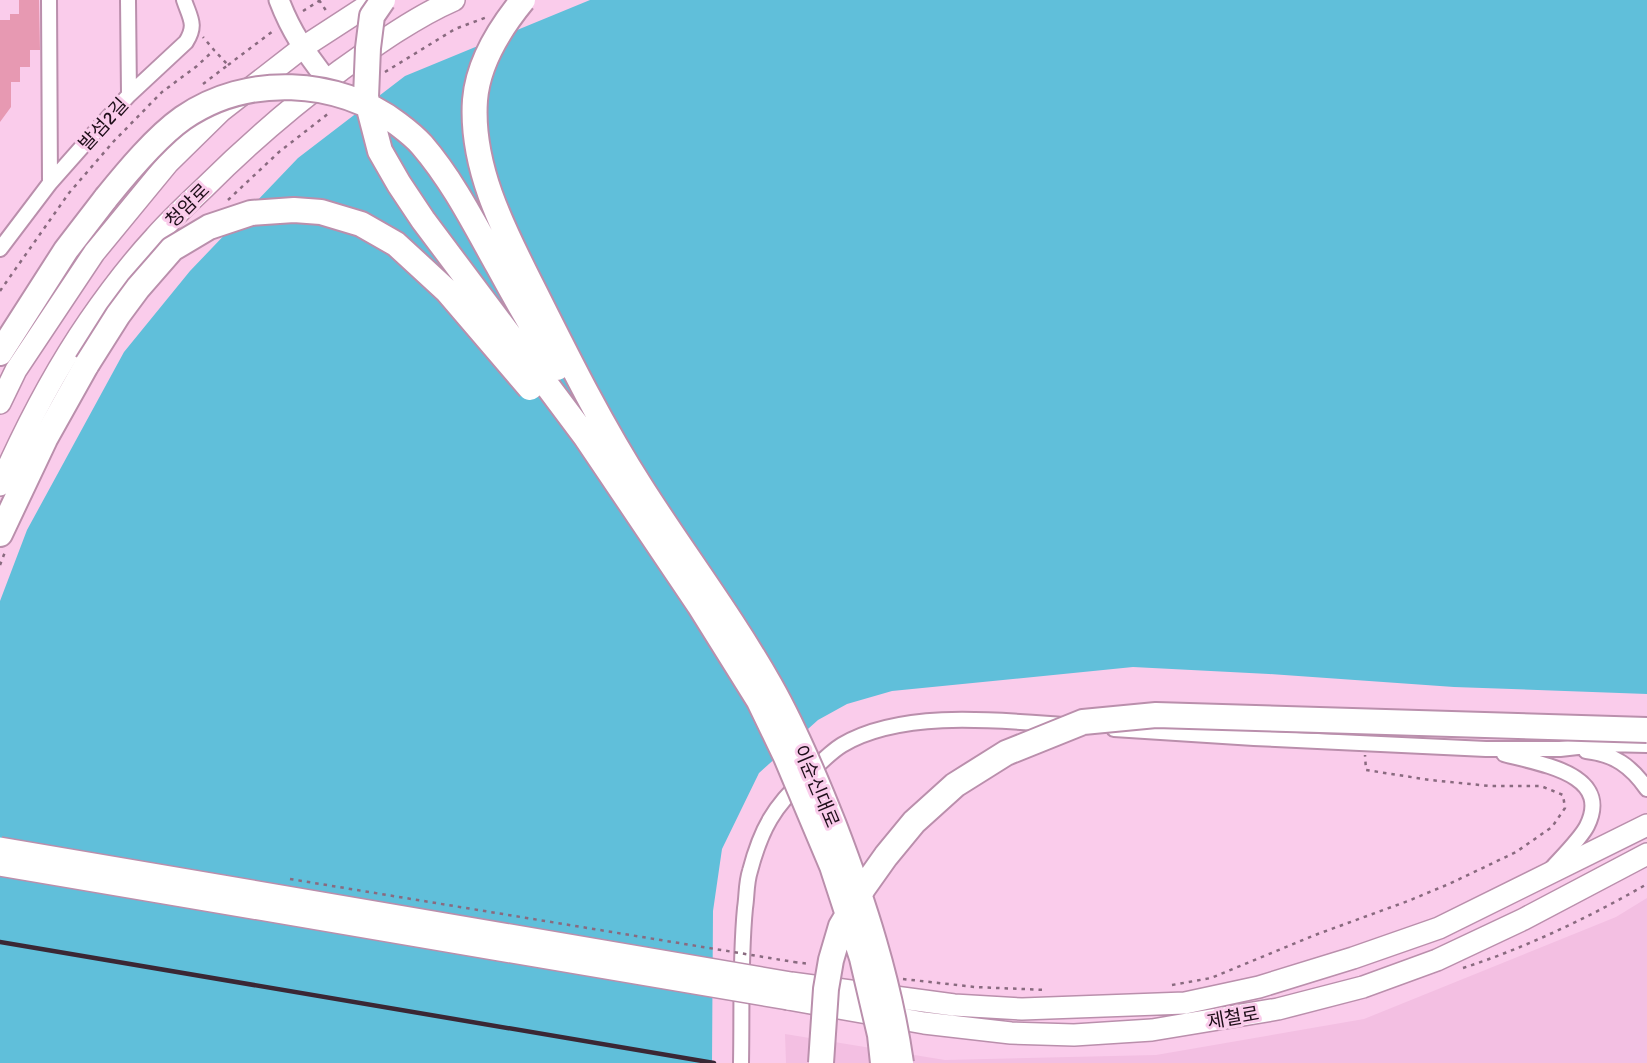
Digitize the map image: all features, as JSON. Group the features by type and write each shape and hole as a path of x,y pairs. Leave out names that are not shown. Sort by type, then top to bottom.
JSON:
{"highway":[{"path":"383,0 372,16 366,97 380,151 424,220 664,538"},
{"path":"523,0 489,50 475,99 477,141 485,183 523,269 597,415 664,538"},
{"path":"0,353 66,250 106,198 161,137 184,118 227,97 267,88 293,87 334,92 380,111 421,143 473,220 515,298 664,538"},
{"path":"0,534 45,439 87,364 118,315 172,249 209,227 251,213 294,209 321,212 361,224 396,244 447,290 577,444 664,538"},
{"name":"이순신대로","path":"664,538 699,605 759,701 832,866 862,958 880,1035 883,1063"},
{"name":"이순신대로","path":"664,538 713,594 770,685 795,734 822,794 879,955 901,1063"},
{"path":"821,1063 826,989 831,960 841,926 864,887 914,822 955,785 1006,753 1083,722 1156,715 1647,730"}],"main road":[{"name":"청암로","path":"0,403 16,370 94,253 168,163 221,111 302,48 376,0"},
{"name":"청암로","path":"0,485 22,436 88,322 156,236 279,117 327,80 436,8 454,0"},
{"name":"제철로","path":"791,981 954,1005 1009,1008 1185,1003 1259,987 1439,928 1647,825"},
{"path":"0,848 791,981"},
{"name":"제철로","path":"791,981 924,1023 1011,1033 1074,1035 1152,1030 1278,1009 1351,990 1437,960 1524,919 1647,854"},
{"path":"0,865 791,981"}],"street":[{"path":"49,0 50,183"},
{"path":"128,0 129,95"},
{"path":"184,0 193,24"},
{"path":"279,0 286,20 302,48 327,80"},
{"name":"발섬2길","path":"0,249 50,183 129,95 186,42 192,33 193,24"},
{"path":"741,1063 743,935 749,873 766,825 785,796 822,761 841,746 864,735 891,726 919,722 987,720 1486,749 1647,745"},
{"path":"1560,748 1602,753 1622,762 1638,776 1647,789"},
{"path":"1486,749 1569,774 1583,782 1592,796 1592,811 1587,828 1547,873 1521,888"}],"path":[{"path":"303,11 319,0 327,13"},
{"path":"0,290 69,193 114,141 162,92 214,50 193,24"},
{"path":"229,65 273,31"},
{"path":"1165,986 1211,978 1448,884 1516,852 1552,827 1565,808 1563,795 1541,786 1490,786 1366,770 1365,744"},
{"path":"288,878 791,981 819,966"},
{"path":"895,978 975,987 1055,990"}],"shaded area":[{"path":"1647,898 1647,1063 786,1063 785,1034 945,1060 1156,1055 1364,1019 1616,917"}],"water":[{"path":"590,0 1647,0 1647,694 1454,687 1133,667 892,691 847,704 818,720 759,773 722,849 713,911 712,1063 0,1063 0,601 27,530 124,352 190,271 298,158 405,76"}],"building":[{"path":"19,0 39,0 40,50 30,50 30,67 20,67 20,82 11,82 11,107 0,122 0,20 10,20 10,14 19,14"}],"railway":[{"path":"0,942 714,1063"}]}
